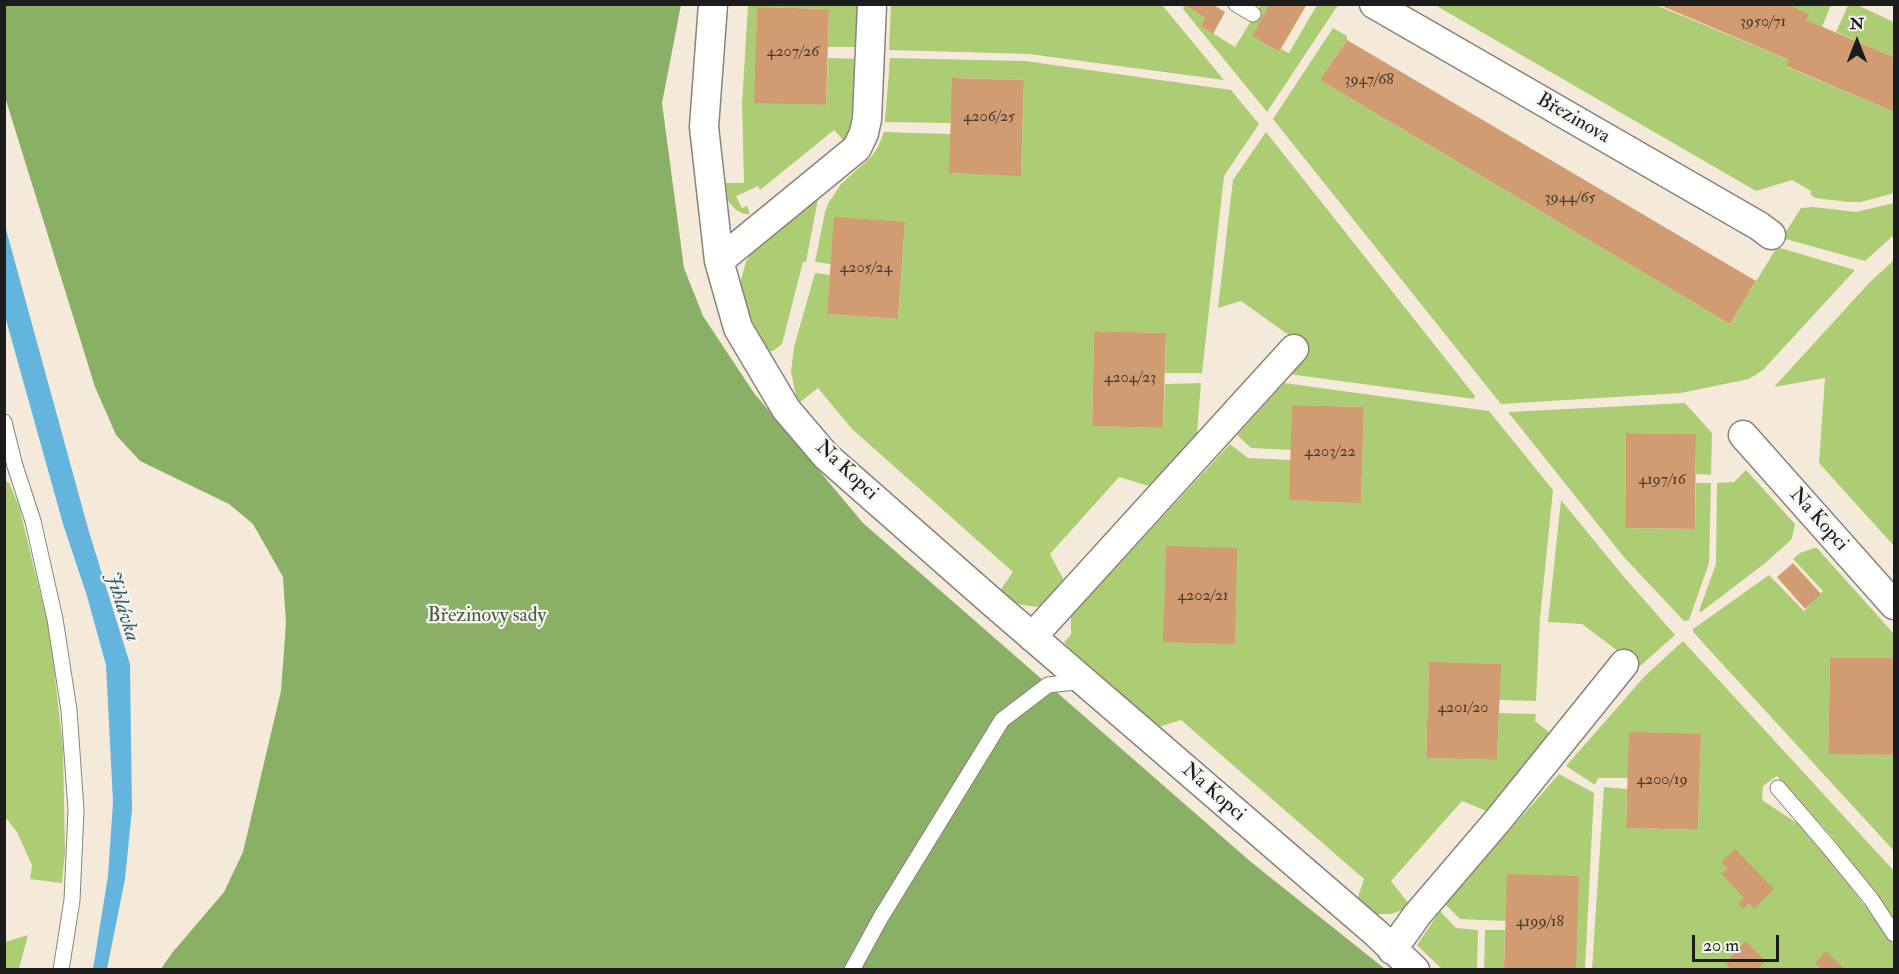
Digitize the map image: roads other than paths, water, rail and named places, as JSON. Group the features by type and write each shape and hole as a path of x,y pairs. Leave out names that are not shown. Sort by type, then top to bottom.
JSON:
{"street":[{"name":"Na Kopci","path":"713,4 704,127 718,261 738,328 786,409 826,456 1415,969"},
{"path":"718,261 857,148 867,119 872,4"},
{"name":"Březinova","path":"1374,4 1771,235"},
{"path":"1032,637 1294,349"},
{"name":"Na Kopci","path":"1743,435 1894,604"},
{"path":"1392,950 1417,915 1499,819 1624,664"}],"lane":[{"path":"1236,4 1253,14"},
{"path":"4,422 10,464 33,521 55,619 69,710 76,810 72,900 61,969"},
{"path":"852,969 881,917 1002,720 1048,685 1084,681"},
{"path":"1778,788 1871,899 1894,934"}],"water":[{"path":"4,222 89,532 130,664 132,810 125,879 107,969 93,969 108,876 113,802 106,665 87,596 63,524 5,316"}],"water label":[{"name":"Jihlávka","path":"121,607"}],"park label":[{"name":"Březinovy sady","path":"487,617"}]}
